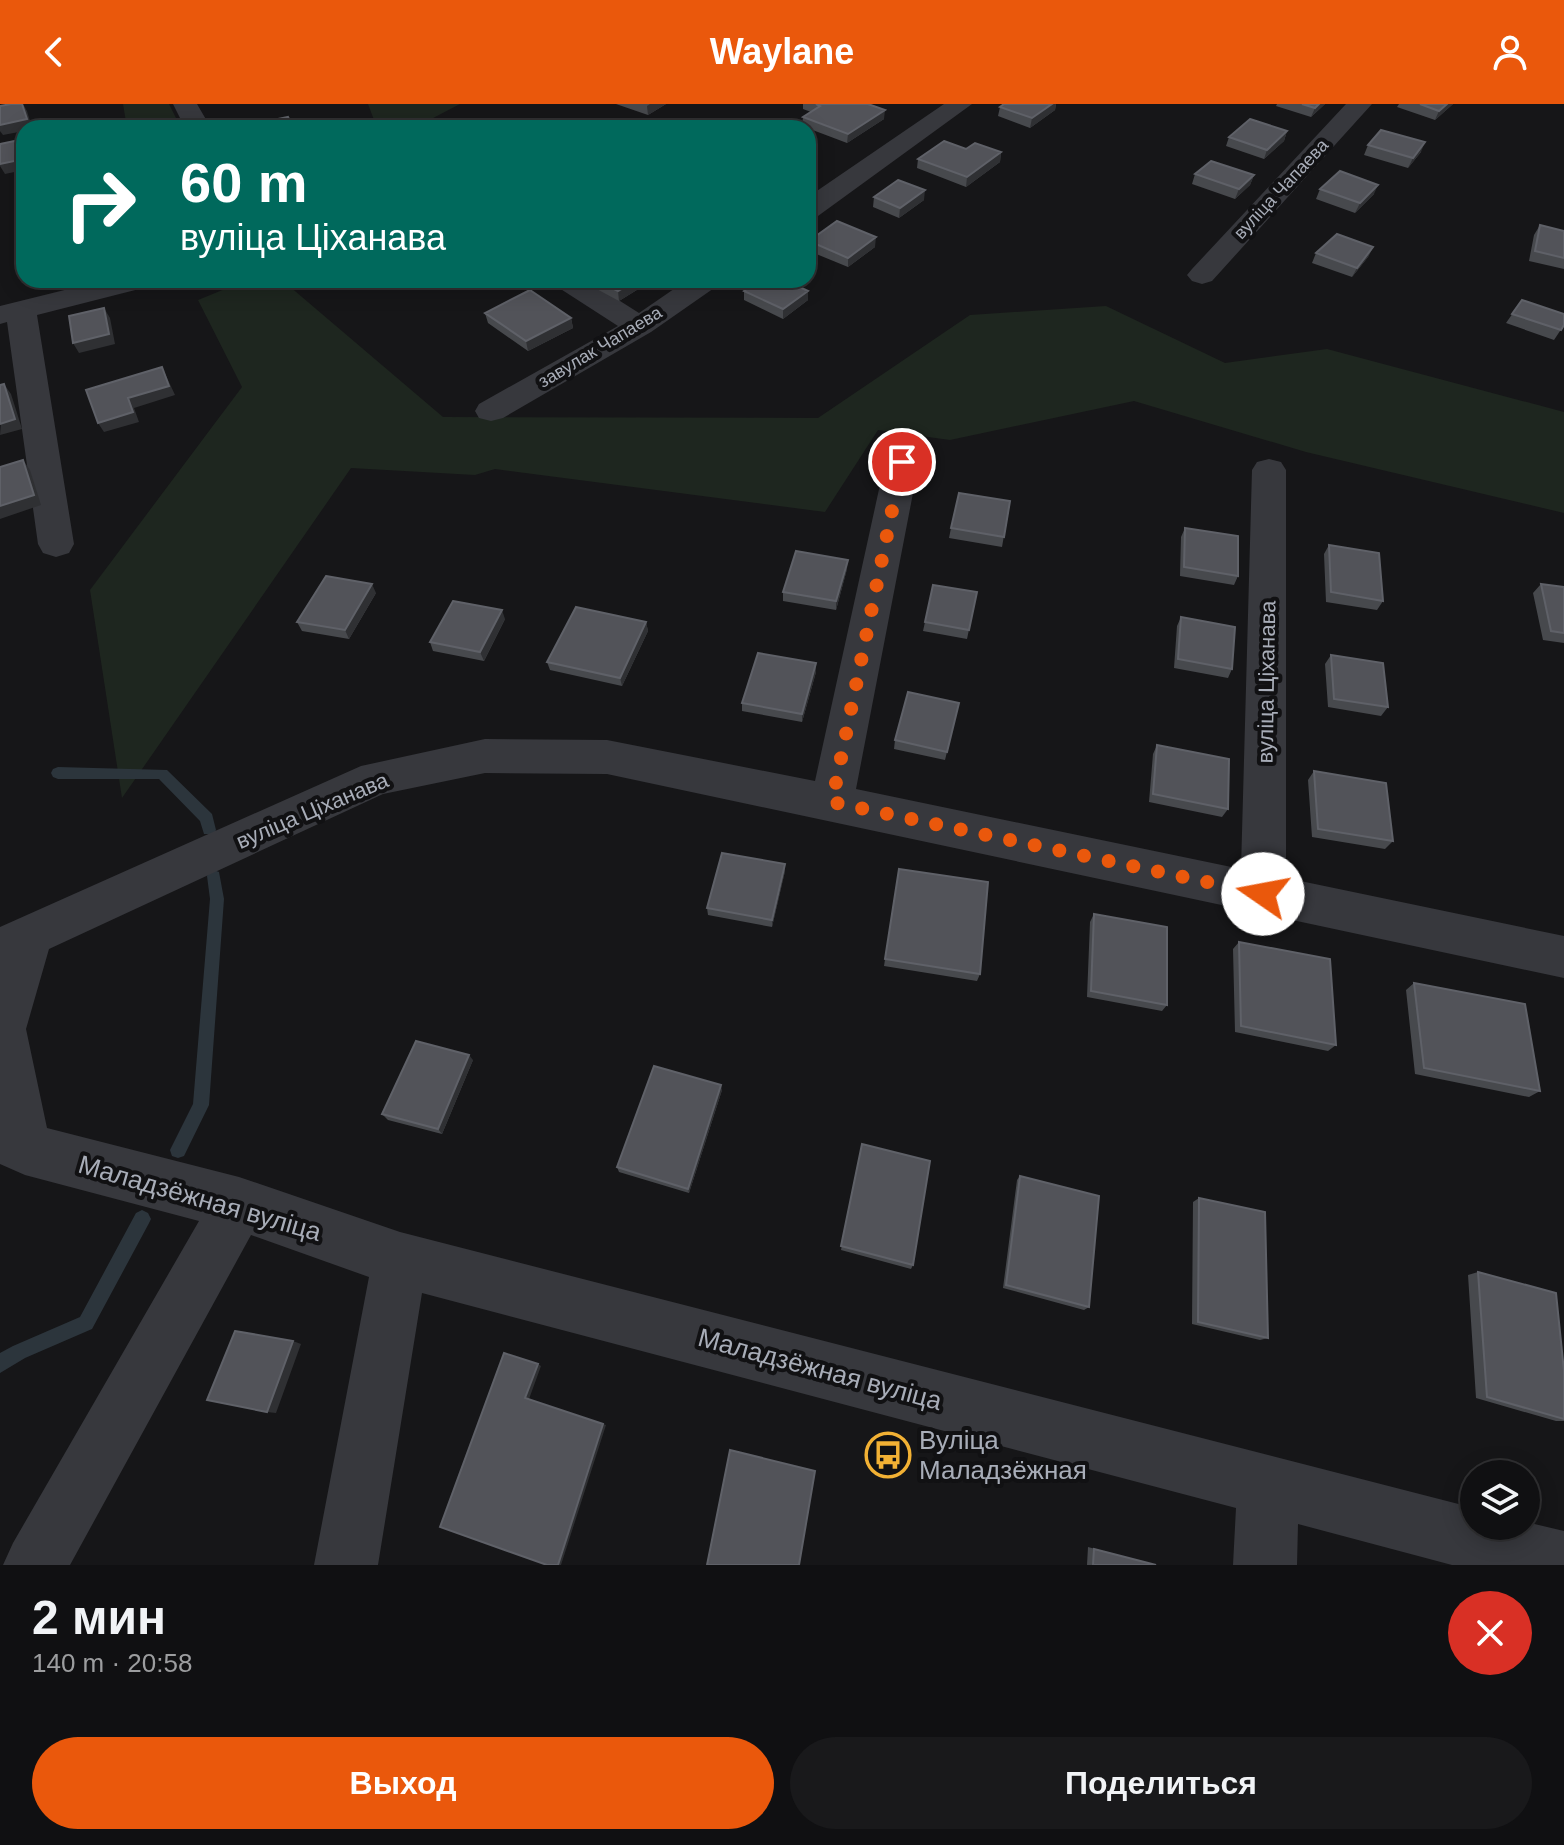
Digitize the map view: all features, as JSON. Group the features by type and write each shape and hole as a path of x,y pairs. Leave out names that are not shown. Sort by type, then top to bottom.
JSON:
{"street":[{"path":"816,204 960,104"},
{"name":"вуліца Чапаева","path":"1202,275 1360,104"},
{"path":"56,544 10,313 109,288"},
{"path":"579,288 640,326"},
{"name":"завулак Чапаева","path":"491,411 640,326 695,288"},
{"path":"832,802 902,462"},
{"name":"вуліца Ціханава","path":"1263,894 1269,470"},
{"name":"вуліца Ціханава","path":"15,942 376,778 485,756 607,757 1564,957"},
{"path":"13,1143 1,1029 15,942"},
{"name":"Маладзёжная вуліца","path":"13,1143 239,1204 400,1260 1564,1563"},
{"path":"35,1565 239,1204"},
{"path":"346,1565 400,1260"},
{"path":"1265,1565 1268,1486"}],"shaded area":[{"path":"123,104 169,104 177,120 126,120"},
{"path":"368,104 460,104 429,120 374,120"},
{"path":"227,288 291,288 443,417 818,418 970,315 1106,306 1225,363 1327,349 1564,412 1564,513 1306,452 1134,401 950,440 878,430 825,512 495,469 475,475 351,468 122,798 90,590 242,387 198,300"}],"building":[{"path":"22,104 27,119 0,125 0,106"},
{"path":"816,104 868,104 885,110 848,134 803,117 820,106"},
{"path":"1004,104 1052,104 1032,118 1000,107"},
{"path":"1420,104 1447,104 1439,111"},
{"path":"1250,119 1287,131 1267,150 1229,137"},
{"path":"1381,130 1425,142 1413,158 1368,145"},
{"path":"16,141 16,161 0,164 0,144"},
{"path":"944,141 966,149 975,143 1001,152 967,177 918,159"},
{"path":"1211,161 1254,175 1239,189 1195,174"},
{"path":"1340,171 1378,185 1360,203 1320,189"},
{"path":"898,180 925,190 900,208 874,197"},
{"path":"837,221 876,237 848,258 816,244 816,236"},
{"path":"1540,225 1564,231 1564,258 1535,251"},
{"path":"1337,234 1373,247 1357,268 1316,253"},
{"path":"748,288 802,288 808,291 783,309 744,291"},
{"path":"530,290 571,318 526,341 485,313"},
{"path":"1522,300 1564,314 1561,330 1512,314"},
{"path":"104,308 109,334 73,343 69,316"},
{"path":"162,367 169,386 128,398 133,412 98,423 86,390"},
{"path":"4,384 15,419 0,424 0,385"},
{"path":"23,460 34,495 0,506 0,467"},
{"path":"959,493 1010,501 1004,537 951,528"},
{"path":"1185,528 1238,536 1238,576 1184,567"},
{"path":"1329,545 1379,553 1383,601 1331,592"},
{"path":"796,551 848,560 836,601 783,592"},
{"path":"326,576 372,584 345,630 297,622"},
{"path":"1541,584 1564,587 1564,633 1551,631"},
{"path":"933,585 977,592 969,630 925,622"},
{"path":"453,601 502,610 480,652 430,642"},
{"path":"576,607 646,622 620,678 547,662"},
{"path":"1181,617 1235,627 1232,669 1178,659"},
{"path":"758,653 816,663 802,714 742,703"},
{"path":"1331,655 1383,663 1388,707 1334,699"},
{"path":"908,692 959,703 947,752 895,740"},
{"path":"1157,745 1229,759 1228,809 1153,794"},
{"path":"1314,771 1386,783 1393,841 1318,829"},
{"path":"722,853 785,864 772,920 707,908"},
{"path":"899,869 988,882 980,974 885,959"},
{"path":"1094,914 1167,927 1167,1005 1091,991"},
{"path":"1239,942 1330,959 1336,1045 1241,1026"},
{"path":"1414,983 1525,1004 1540,1091 1424,1068"},
{"path":"416,1041 469,1055 438,1129 382,1114"},
{"path":"654,1066 721,1085 688,1189 617,1167"},
{"path":"862,1144 930,1161 913,1265 841,1246"},
{"path":"1020,1176 1099,1196 1089,1307 1006,1285"},
{"path":"1199,1198 1265,1212 1268,1338 1198,1322"},
{"path":"1478,1272 1556,1293 1564,1371 1564,1419 1487,1397"},
{"path":"235,1331 293,1341 267,1412 207,1400"},
{"path":"504,1353 538,1364 525,1398 603,1424 558,1565 547,1565 440,1527"},
{"path":"730,1450 815,1471 799,1565 707,1565"},
{"path":"1094,1549 1156,1565 1093,1565"}],"waterway":[{"path":"58,773 162,774 207,818 209,830"},
{"path":"178,1150 201,1105 217,899 214,876"},
{"path":"0,1364 19,1352 86,1323 142,1219"}],"place":[{"name":"Вуліца Маладзёжная","path":"888,1455"}],"route":[{"path":"902,462 832,802 1263,894"}]}
